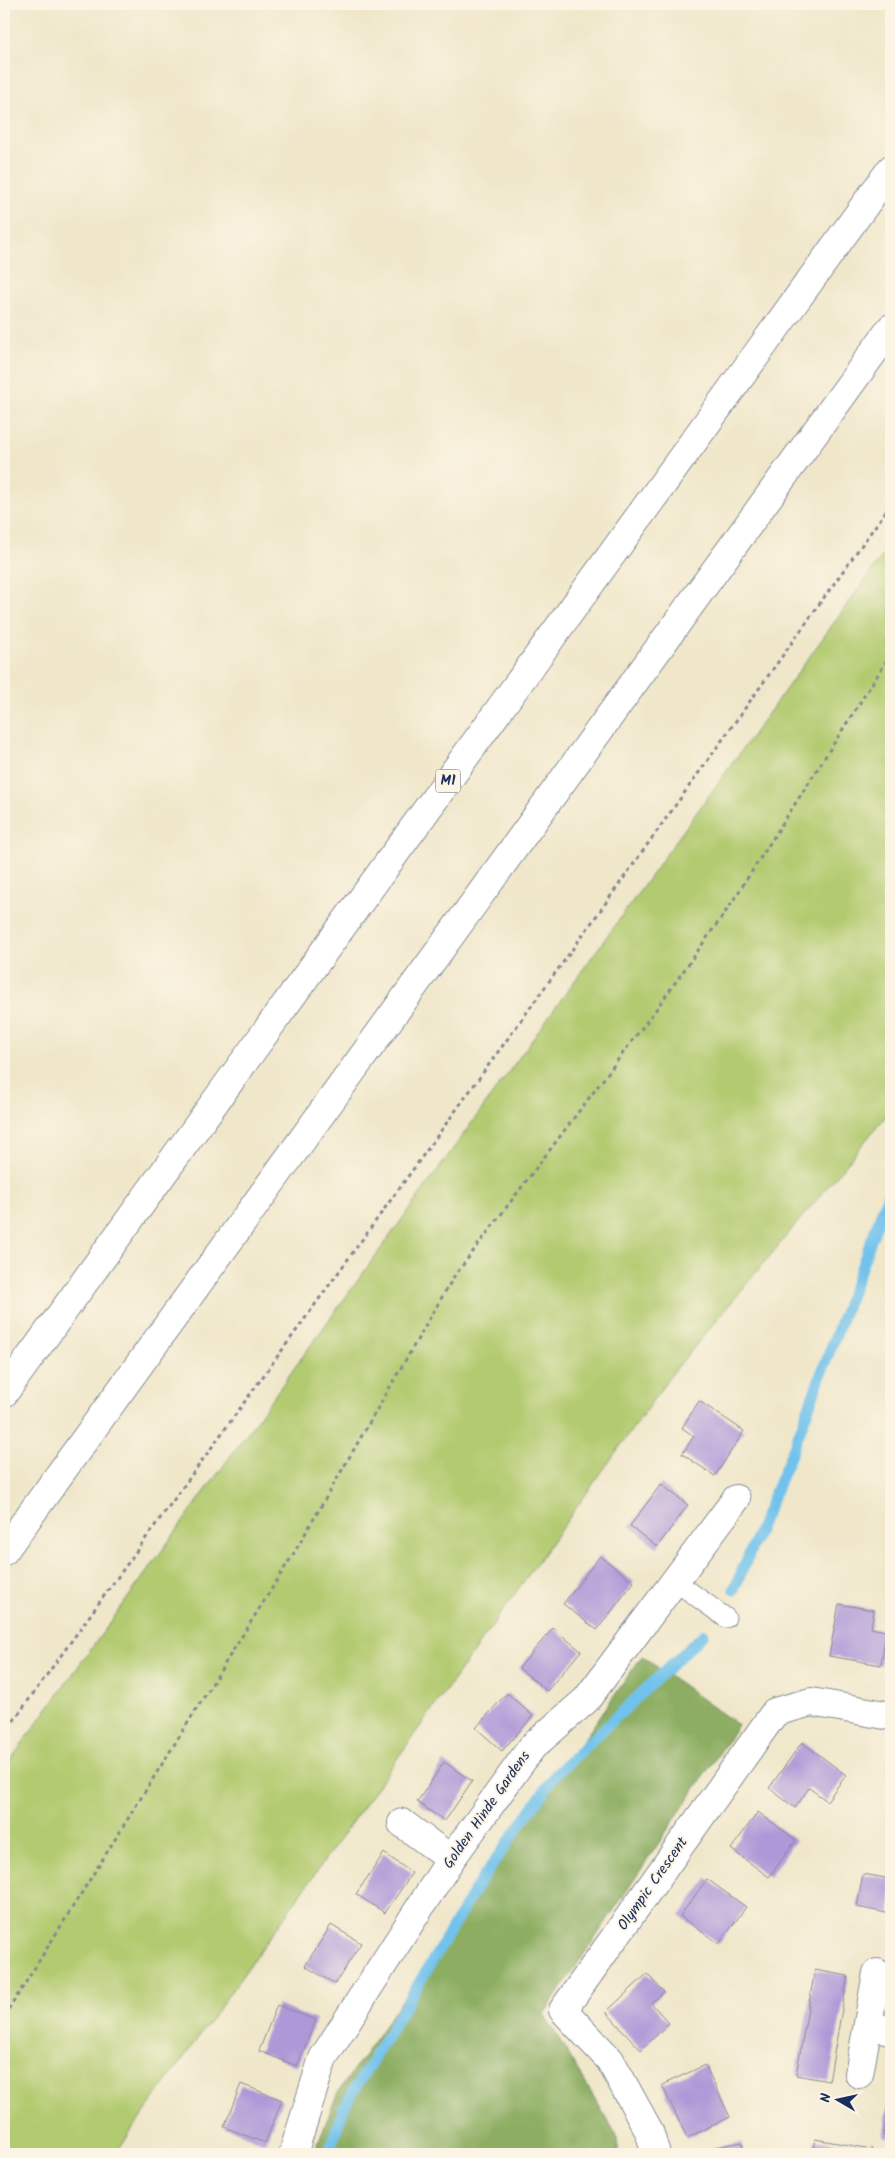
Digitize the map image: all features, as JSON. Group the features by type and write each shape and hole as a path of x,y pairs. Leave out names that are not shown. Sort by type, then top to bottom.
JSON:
{"main road":[{"name":"M1","path":"4,1393 891,169"},
{"path":"4,1551 891,328"},
{"name":"Golden Hinde Gardens","path":"293,2154 323,2058 451,1859 532,1747 586,1700 736,1500"},
{"name":"Olympic Crescent","path":"656,2154 649,2131 610,2060 562,2010 775,1712 811,1702 891,1716"},
{"path":"402,1823 451,1859"},
{"path":"859,2074 880,2028 877,1973"}],"lane":[{"path":"675,1581 726,1618"}],"path":[{"path":"4,1734 577,944 891,504"},
{"path":"4,2017 294,1552 453,1278 657,1008 729,907 891,654"}],"green space":[{"path":"891,544 891,1110 671,1375 115,2154 4,2154 4,1769"},
{"path":"642,1656 738,1725 544,2014 616,2134 619,2154 314,2154 337,2094"}],"building":[{"path":"699,1401 744,1431 715,1476 682,1454 694,1436 682,1428"},
{"path":"661,1484 688,1505 657,1547 630,1526"},
{"path":"600,1556 634,1582 597,1630 563,1604"},
{"path":"839,1604 874,1610 871,1628 886,1631 881,1665 829,1656"},
{"path":"553,1628 581,1651 547,1691 519,1668"},
{"path":"507,1693 533,1716 502,1751 476,1728"},
{"path":"802,1742 846,1775 827,1801 809,1788 795,1808 769,1788"},
{"path":"444,1762 472,1781 445,1821 417,1802"},
{"path":"758,1812 796,1840 769,1877 731,1849"},
{"path":"384,1853 412,1873 385,1913 356,1894"},
{"path":"863,1874 891,1879 891,1914 857,1907"},
{"path":"707,1879 746,1907 719,1944 680,1916"},
{"path":"331,1925 361,1943 335,1984 305,1966"},
{"path":"815,1970 848,1976 829,2081 796,2075"},
{"path":"647,1974 664,1992 651,2003 669,2023 641,2050 606,2012"},
{"path":"277,2005 316,2020 297,2066 259,2051"},
{"path":"705,2065 730,2117 687,2138 662,2085"},
{"path":"241,2084 282,2100 265,2143 224,2127"},
{"path":"891,2096 891,2138 883,2136"},
{"path":"815,2139 872,2149 871,2154 812,2154"},
{"path":"742,2142 744,2154 697,2154 696,2151"}],"waterway":[{"path":"734,1590 794,1447 891,1187"},
{"path":"328,2154 344,2107 478,1885 556,1774 704,1634"}]}
